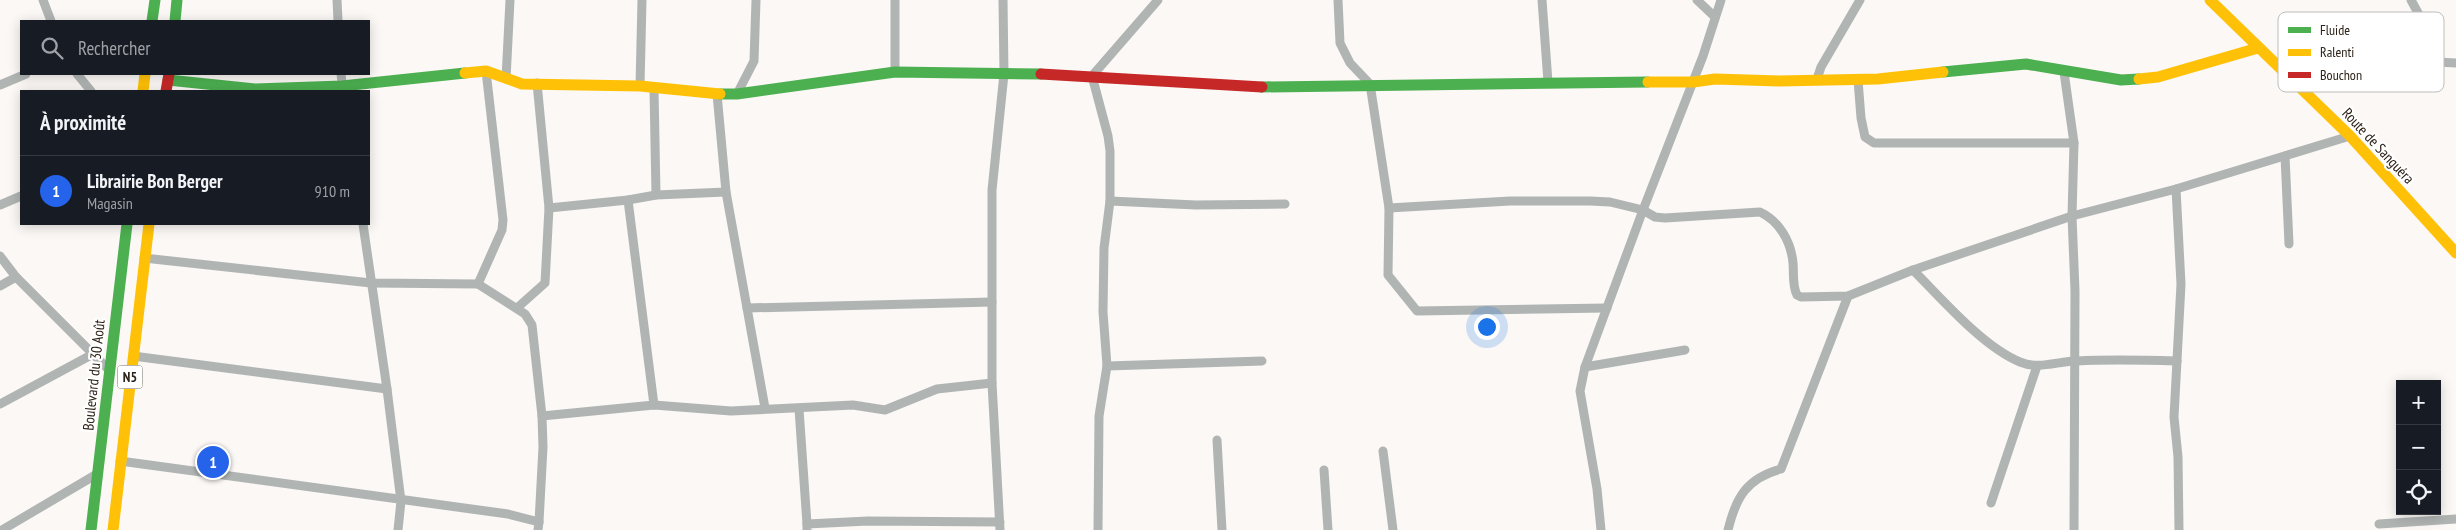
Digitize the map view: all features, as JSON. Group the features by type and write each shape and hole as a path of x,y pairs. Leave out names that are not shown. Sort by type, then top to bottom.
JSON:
{"main road":[{"path":"152,20 154,0"},
{"path":"175,20 177,0"},
{"name":"Route de Sanguéra","path":"2210,0 2278,66"},
{"path":"168,82 255,90 342,89 486,71 517,84 640,86 654,89 737,94 895,72 1092,76 1263,87 1370,84 1693,82 1715,79 1779,81 1817,79 1858,80 2026,64 2064,72 2121,80 2158,77 2258,48"},
{"path":"143,90 145,75"},
{"name":"Route de Sanguéra","path":"2306,92 2350,136 2456,253"},
{"name":"Boulevard du 30 Août","path":"92,530 127,225"},
{"name":"N5","path":"113,530 149,225"}],"street":[{"path":"43,0 51,20"},
{"path":"337,0 338,20"},
{"path":"506,79 510,0"},
{"path":"640,86 642,0"},
{"path":"737,94 754,61 756,0"},
{"path":"895,0 895,72"},
{"path":"799,409 807,527 868,521 1000,526 992,383 992,190 1004,74 1003,0"},
{"path":"1098,530 1099,416 1107,366 1103,312 1104,248 1110,201 1108,136 1092,76 1158,0"},
{"path":"1338,0 1340,43 1350,63 1370,84 1389,208 1388,276 1417,311 1607,308"},
{"path":"1542,0 1548,82"},
{"path":"1697,0 1715,17"},
{"path":"1601,530 1597,489 1580,391 1585,367 1693,82 1721,0"},
{"path":"1817,79 1821,67 1860,0"},
{"path":"2411,0 2418,12"},
{"path":"478,284 500,236 503,220 486,71"},
{"path":"2064,72 2074,143 2072,216 2075,291 2074,530"},
{"path":"0,85 24,75"},
{"path":"78,75 90,90"},
{"path":"341,75 342,89"},
{"path":"1858,80 1861,118 1865,137 1874,143 2074,143"},
{"path":"517,308 545,283 549,208 537,83"},
{"path":"654,89 656,195"},
{"path":"717,94 726,192 764,408"},
{"path":"1389,208 1510,201 1590,201 1610,202 1643,210 1655,216 1665,218 1760,212 1773,218 1780,227 1793,260 1797,295 1801,297 1848,296 1913,270 2072,216 2176,189 2350,136"},
{"path":"2284,156 2289,244"},
{"path":"2176,189 2181,284 2174,417 2178,457 2179,530"},
{"path":"549,208 628,200 656,195 726,192"},
{"path":"0,205 20,196"},
{"path":"628,200 654,405"},
{"path":"1110,201 1196,205 1285,204"},
{"path":"362,225 388,389 401,501 398,530"},
{"path":"0,256 16,277 109,370"},
{"path":"120,460 401,501 508,514 539,526 543,447 542,416 532,325 525,314 517,308 478,284 372,283 144,258"},
{"path":"1913,270 1968,327 2020,362 2037,366 2074,361 2177,361"},
{"path":"0,286 16,277"},
{"path":"1728,530 1732,514 1749,484 1762,474 1781,470 1848,296"},
{"path":"747,308 992,302"},
{"path":"1585,367 1685,350"},
{"path":"0,404 93,354"},
{"path":"133,356 388,389"},
{"path":"1107,366 1262,361"},
{"path":"1991,503 2037,366"},
{"path":"542,416 654,405 732,411 853,405 885,410 937,389 992,383"},
{"path":"1217,440 1222,530"},
{"path":"1382,451 1393,530"},
{"path":"1324,470 1328,530"},
{"path":"2,530 99,473"},
{"path":"2378,524 2456,519"}],"traffic: fast":[{"path":"152,20 155,0"},
{"path":"175,20 177,0"},
{"path":"1943,72 2026,64 2121,80 2139,79"},
{"path":"720,94 737,94 895,72 1041,74"},
{"path":"168,80 255,89 342,86 465,73"},
{"path":"1262,87 1648,82"},
{"path":"91,530 127,225"}],"traffic: slow":[{"path":"2210,0 2278,66"},
{"path":"2139,79 2158,77 2258,48"},
{"path":"465,73 486,71 522,84 640,86 720,94"},
{"path":"1648,82 1693,82 1715,79 1779,81 1878,79 1943,72"},
{"path":"143,90 145,75"},
{"path":"2305,92 2350,136 2456,253"},
{"path":"113,530 149,225"}],"traffic: jam":[{"path":"1041,74 1262,87"},
{"path":"166,90 169,75"}],"place":[{"name":"Librairie Bon Berger","path":"213,462"}]}
